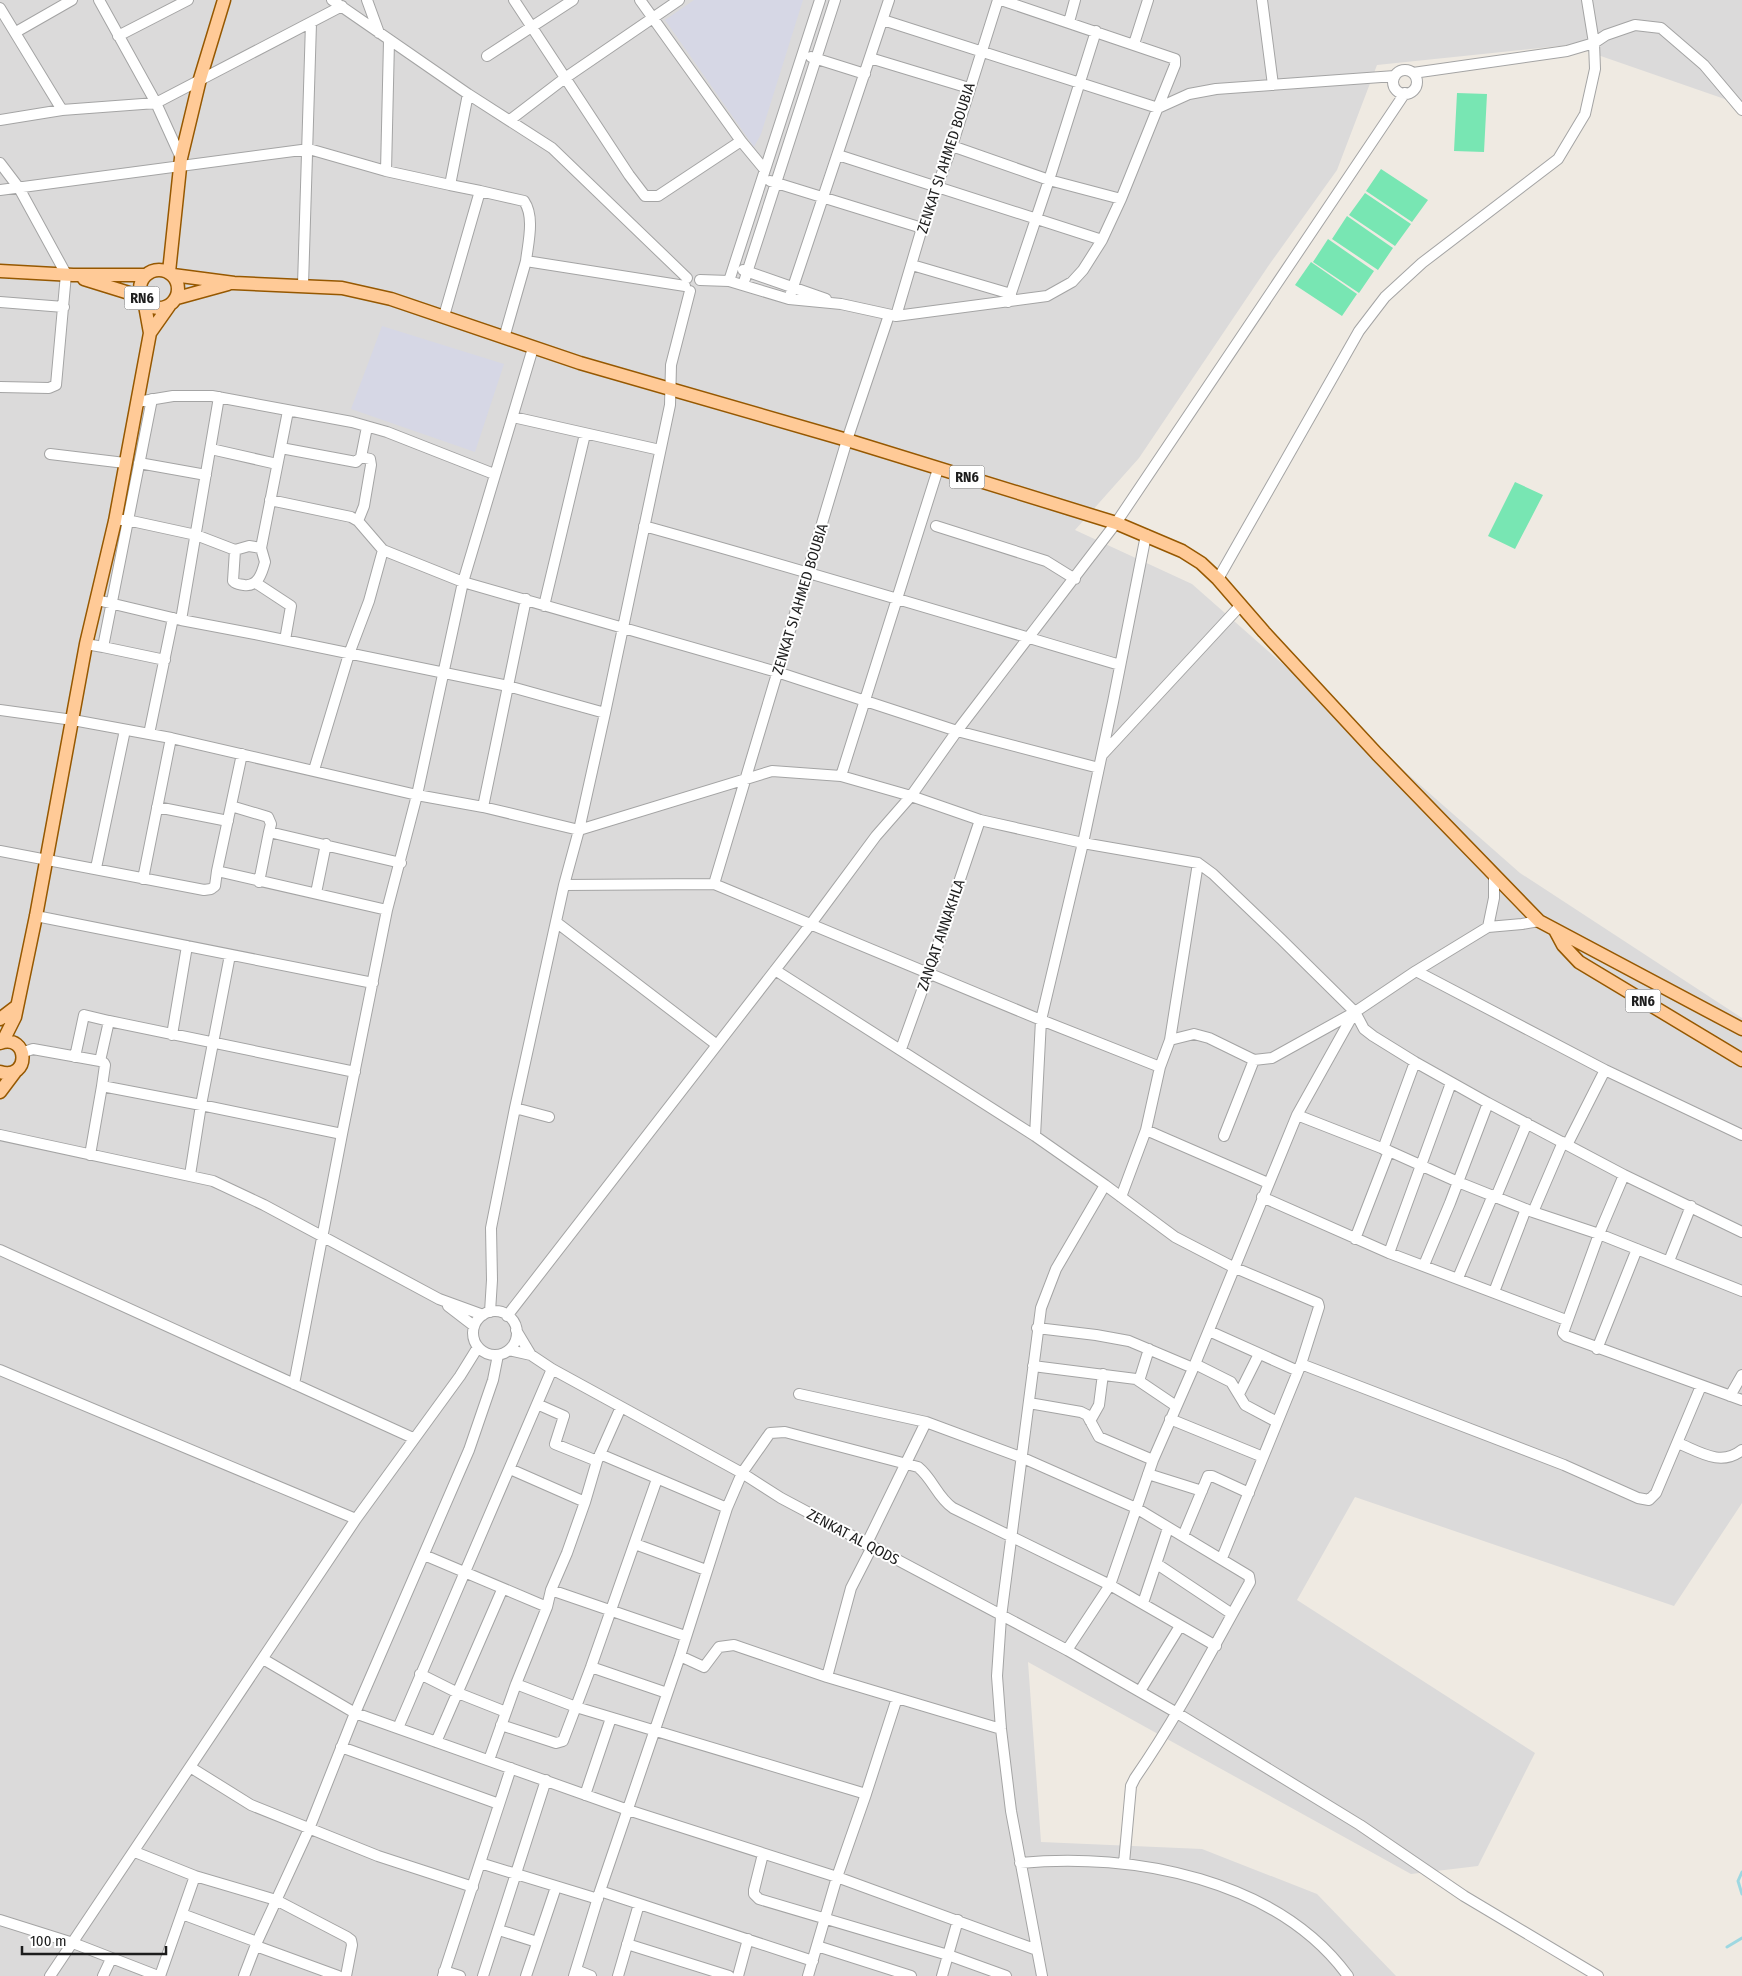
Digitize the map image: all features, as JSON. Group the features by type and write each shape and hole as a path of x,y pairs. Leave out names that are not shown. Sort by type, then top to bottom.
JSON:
{"main road":[{"path":"167,272 181,162 200,79 224,0"},
{"name":"RN6","path":"0,271 70,275 146,275 167,272 234,283 303,285 342,288 369,293 444,316 534,348 672,390 848,440 1116,523 1146,535 1186,553 1218,578 1240,606 1390,767 1539,921 1742,1029"},
{"name":"RN6","path":"167,272 179,285 173,302"},
{"name":"RN6","path":"70,275 143,299 153,307 158,308 234,283"},
{"name":"RN6","path":"143,299 140,285 146,275"},
{"path":"22,1052 14,1043 2,1042 16,1012 36,916 86,644 121,520 125,463 150,333 143,299"},
{"path":"150,333 173,302"},
{"name":"RN6","path":"1555,930 1563,945 1580,962 1742,1060"},
{"path":"0,1019 16,1012"},
{"path":"0,1092 22,1064 16,1012"},
{"path":"0,1072 10,1074 14,1072"}],"street":[{"path":"16,32 72,0"},
{"path":"99,0 156,103 181,162"},
{"path":"118,36 188,0"},
{"path":"332,0 468,94 538,137 567,160 687,285"},
{"path":"367,0 379,33"},
{"path":"514,0 629,175 645,196 658,196 742,141"},
{"path":"487,56 573,0"},
{"path":"640,0 764,174 776,183 922,228"},
{"path":"510,120 565,78 680,0"},
{"path":"729,281 820,0"},
{"path":"743,285 835,0"},
{"path":"789,298 889,0"},
{"path":"526,261 687,285 697,290 700,280 729,281 789,298 841,304 893,315 1009,298 1047,296 1062,289 1083,270 1102,240 1158,108 1175,65 1175,59 999,0"},
{"name":"ZENKAT SI AHMED BOUBIA","path":"714,884 848,440 912,265 922,228 952,146 969,88 999,0"},
{"path":"1069,22 1075,0"},
{"path":"1134,44 1148,0"},
{"path":"1262,0 1273,85"},
{"path":"1218,578 1373,310 1406,276 1558,159 1585,114 1595,68 1594,43 1587,0"},
{"path":"0,120 62,110 156,103 342,6"},
{"path":"0,8 62,110"},
{"path":"883,20 1158,108 1189,94 1216,89 1395,76 1403,70 1413,74 1548,55 1594,43 1606,35 1635,25 1661,28 1704,65 1742,110"},
{"path":"303,285 312,23"},
{"path":"1009,298 1096,31"},
{"path":"386,171 389,41"},
{"path":"802,54 865,74"},
{"path":"870,58 969,88"},
{"path":"474,1326 495,1314 527,1288 775,970 876,836 911,796 957,731 1075,579 1116,523 1405,93 1415,88 1416,80 1413,74"},
{"path":"1395,76 1394,86 1398,92 1405,93"},
{"path":"450,185 468,94"},
{"path":"952,146 1049,180 1121,199"},
{"path":"0,190 181,162 308,149 386,171 524,201 529,212 529,238 526,261 504,338"},
{"path":"838,155 1102,240"},
{"path":"0,163 19,188 70,275 64,307 56,386 49,388 0,387"},
{"path":"444,316 480,191"},
{"path":"912,265 1009,298"},
{"path":"734,266 841,304"},
{"path":"495,1314 491,1228 514,1108 605,713 670,405 672,390 671,364 687,285"},
{"path":"0,302 64,307"},
{"path":"294,1384 387,910 401,863 417,795 463,582 494,474 534,348"},
{"path":"137,402 173,396 219,397 352,422 494,474"},
{"path":"149,734 196,535 219,397"},
{"path":"103,647 121,520 139,463 152,399"},
{"path":"235,550 233,581 236,584 249,586 256,583 265,562 261,548 288,410"},
{"path":"513,417 660,450"},
{"path":"281,448 356,462 361,457 367,426"},
{"path":"544,606 584,434"},
{"path":"210,449 278,464"},
{"path":"50,454 125,463"},
{"path":"358,521 364,506 371,465 370,459 361,457"},
{"path":"139,463 206,475"},
{"path":"842,776 938,468"},
{"path":"270,500 351,517 358,521 383,550 463,582 777,672 957,731 1099,768"},
{"path":"121,520 196,535 235,550 250,546 261,548"},
{"path":"644,526 809,572 896,600 1120,665"},
{"path":"936,526 1046,561 1075,579"},
{"path":"1035,1136 1041,1020 1083,843 1146,535"},
{"path":"314,770 349,654 369,601 383,550"},
{"path":"256,583 291,606 285,640"},
{"path":"483,807 526,599"},
{"path":"97,600 177,619 508,686 605,713"},
{"path":"1101,756 1240,606"},
{"path":"86,644 165,660"},
{"path":"0,710 73,720 171,738 579,830 772,771 842,776 911,796 980,820 1083,843 1198,863 1213,874 1354,1012 1367,1032 1415,1062 1488,1103 1624,1175 1742,1232"},
{"path":"96,868 125,730"},
{"path":"143,879 171,738"},
{"path":"0,851 204,890 211,889 216,886 217,871 242,754"},
{"path":"231,806 268,817 271,824 259,882"},
{"path":"157,807 228,821"},
{"name":"ZANQAT ANNAKHLA","path":"901,1049 980,820"},
{"path":"269,832 401,863"},
{"path":"316,893 326,844"},
{"path":"1121,1197 1146,1130 1160,1067 1170,1040 1198,863"},
{"path":"217,871 387,910"},
{"path":"1488,927 1494,898 1494,875"},
{"path":"564,885 714,884 928,974 1160,1067"},
{"path":"36,916 373,983"},
{"path":"1170,1040 1189,1035 1200,1035 1254,1060 1272,1058 1354,1012 1488,927 1539,921"},
{"path":"556,922 717,1045"},
{"path":"172,1035 187,946"},
{"path":"190,1175 201,1104 230,955"},
{"path":"775,970 1035,1136 1175,1237 1233,1267 1318,1303 1319,1307 1299,1368 1222,1558"},
{"path":"1416,971 1604,1070 1742,1135"},
{"path":"1067,1650 1110,1585 1153,1460 1209,1331 1262,1197 1297,1115 1354,1012"},
{"path":"75,1057 84,1015 355,1072"},
{"path":"100,1061 109,1021"},
{"path":"22,1052 33,1049 104,1063 90,1155"},
{"path":"1224,1136 1254,1060"},
{"path":"1355,1239 1415,1062"},
{"path":"1494,1292 1529,1210 1604,1070"},
{"path":"1389,1253 1451,1083"},
{"path":"102,1086 201,1104 342,1134"},
{"path":"1424,1265 1488,1103"},
{"path":"514,1108 549,1117"},
{"path":"1297,1115 1529,1210 1600,1234 1742,1290"},
{"path":"1458,1278 1527,1123"},
{"path":"1146,1130 1268,1183"},
{"path":"0,1135 213,1181 236,1191 439,1299 474,1326"},
{"path":"1624,1175 1562,1330 1564,1335 1596,1349 1742,1400"},
{"path":"1042,1976 1011,1811 1000,1729 997,1676 1001,1617 1041,1308 1050,1282 1105,1185"},
{"path":"1262,1197 1389,1253 1566,1320"},
{"path":"1669,1261 1691,1206"},
{"path":"1596,1349 1637,1248"},
{"path":"0,1250 413,1438"},
{"path":"474,1326 473,1337 481,1350 491,1355 498,1355 509,1350 515,1341 515,1327 527,1288"},
{"path":"439,1299 495,1314 515,1327 532,1356"},
{"path":"1038,1328 1129,1341 1194,1366 1231,1382 1245,1406 1277,1422"},
{"path":"1209,1331 1259,1354 1564,1465 1638,1498 1648,1500 1656,1493 1701,1386"},
{"path":"1139,1381 1149,1349"},
{"path":"50,1976 135,1852 356,1519 413,1438 481,1350"},
{"path":"509,1350 532,1356"},
{"path":"1239,1394 1259,1354"},
{"path":"244,1976 256,1944 310,1829 341,1746 469,1450 493,1380 498,1355"},
{"name":"ZENKAT AL QODS","path":"532,1356 552,1369 742,1473 781,1498 1001,1617 1067,1650 1140,1691 1360,1825 1464,1896 1598,1976"},
{"path":"1033,1366 1124,1376 1139,1381 1176,1406"},
{"path":"398,1728 552,1369"},
{"path":"0,1370 356,1519"},
{"path":"1090,1421 1098,1404 1104,1374"},
{"path":"1730,1396 1742,1374"},
{"path":"799,1394 926,1422 1023,1458 1136,1508 1222,1558 1250,1578 1250,1582 1216,1646 1177,1713 1135,1778 1132,1786 1124,1863"},
{"path":"1029,1403 1081,1412 1087,1415 1099,1438 1153,1460"},
{"path":"537,1404 564,1416 555,1444 657,1479 727,1508"},
{"path":"489,1760 585,1502 598,1458 621,1407"},
{"path":"1170,1419 1263,1457"},
{"path":"826,1677 851,1588 926,1422"},
{"path":"591,1976 575,1973 599,1895 680,1656 706,1570 727,1508 742,1473 770,1434 778,1431 918,1467 928,1475 938,1495 944,1502 1110,1585 1216,1646"},
{"path":"1678,1443 1723,1459 1737,1455 1742,1450"},
{"path":"510,1469 585,1502"},
{"path":"1148,1474 1202,1491"},
{"path":"1183,1536 1210,1475 1249,1493"},
{"path":"501,1725 558,1743 562,1741 591,1668 657,1479"},
{"path":"1143,1603 1168,1528"},
{"path":"635,1544 706,1570"},
{"path":"424,1555 464,1574 546,1607"},
{"path":"1157,1564 1232,1614"},
{"path":"436,1742 502,1590"},
{"path":"551,1590 685,1636"},
{"path":"1140,1691 1180,1626"},
{"path":"680,1656 704,1667 719,1647 734,1645 826,1677 1000,1729"},
{"path":"263,1659 355,1713 628,1810 838,1877 1037,1950"},
{"path":"591,1668 667,1694"},
{"path":"420,1674 458,1693 506,1712"},
{"path":"516,1684 576,1707 866,1794"},
{"path":"809,1976 838,1877 897,1698"},
{"path":"585,1795 611,1718"},
{"path":"341,1746 500,1804"},
{"path":"190,1767 250,1805 378,1856 473,1887"},
{"path":"460,1976 444,1974 511,1768"},
{"path":"484,1976 518,1874 546,1780"},
{"path":"135,1852 195,1876 276,1900 351,1940 352,1945 346,1976"},
{"path":"763,1854 754,1890 756,1897 948,1955 1006,1976"},
{"path":"1020,1863 1072,1860 1124,1863 1196,1879 1231,1891 1265,1905 1305,1932 1324,1948 1348,1976"},
{"path":"480,1863 556,1887 639,1904 813,1961"},
{"path":"0,1920 73,1944 111,1960 159,1976 195,1876"},
{"path":"526,1976 556,1887"},
{"path":"618,1976 639,1904"},
{"path":"182,1914 338,1976"},
{"path":"942,1976 958,1920"},
{"path":"499,1930 537,1942"},
{"path":"738,1976 748,1939"},
{"path":"627,1944 728,1976"},
{"path":"817,1946 911,1976"},
{"path":"103,1976 111,1960"}],"shaded area":[{"path":"0,0 1742,0 1742,105 1569,45 1377,65 1337,170 1269,265 1139,458 1075,530 1192,584 1520,873 1742,1018 1742,1503 1674,1606 1355,1497 1297,1600 1535,1753 1478,1866 1411,1874 1028,1662 1041,1842 1202,1849 1317,1894 1396,1976 0,1976"},
{"path":"694,0 803,0 761,134 754,147 665,20"},
{"path":"382,326 504,364 475,452 351,409"}],"green space":[{"path":"1457,93 1487,94 1484,152 1454,151"},
{"path":"1381,169 1428,200 1412,222 1366,191"},
{"path":"1365,193 1411,224 1395,246 1349,215"},
{"path":"1347,216 1393,248 1378,270 1332,239"},
{"path":"1328,239 1374,271 1359,293 1313,262"},
{"path":"1311,262 1357,294 1342,316 1295,285"},
{"path":"1515,482 1543,495 1515,549 1488,536"}],"waterway":[{"path":"1742,1872 1738,1881 1742,1894"},
{"path":"1727,1947 1742,1938"}]}
